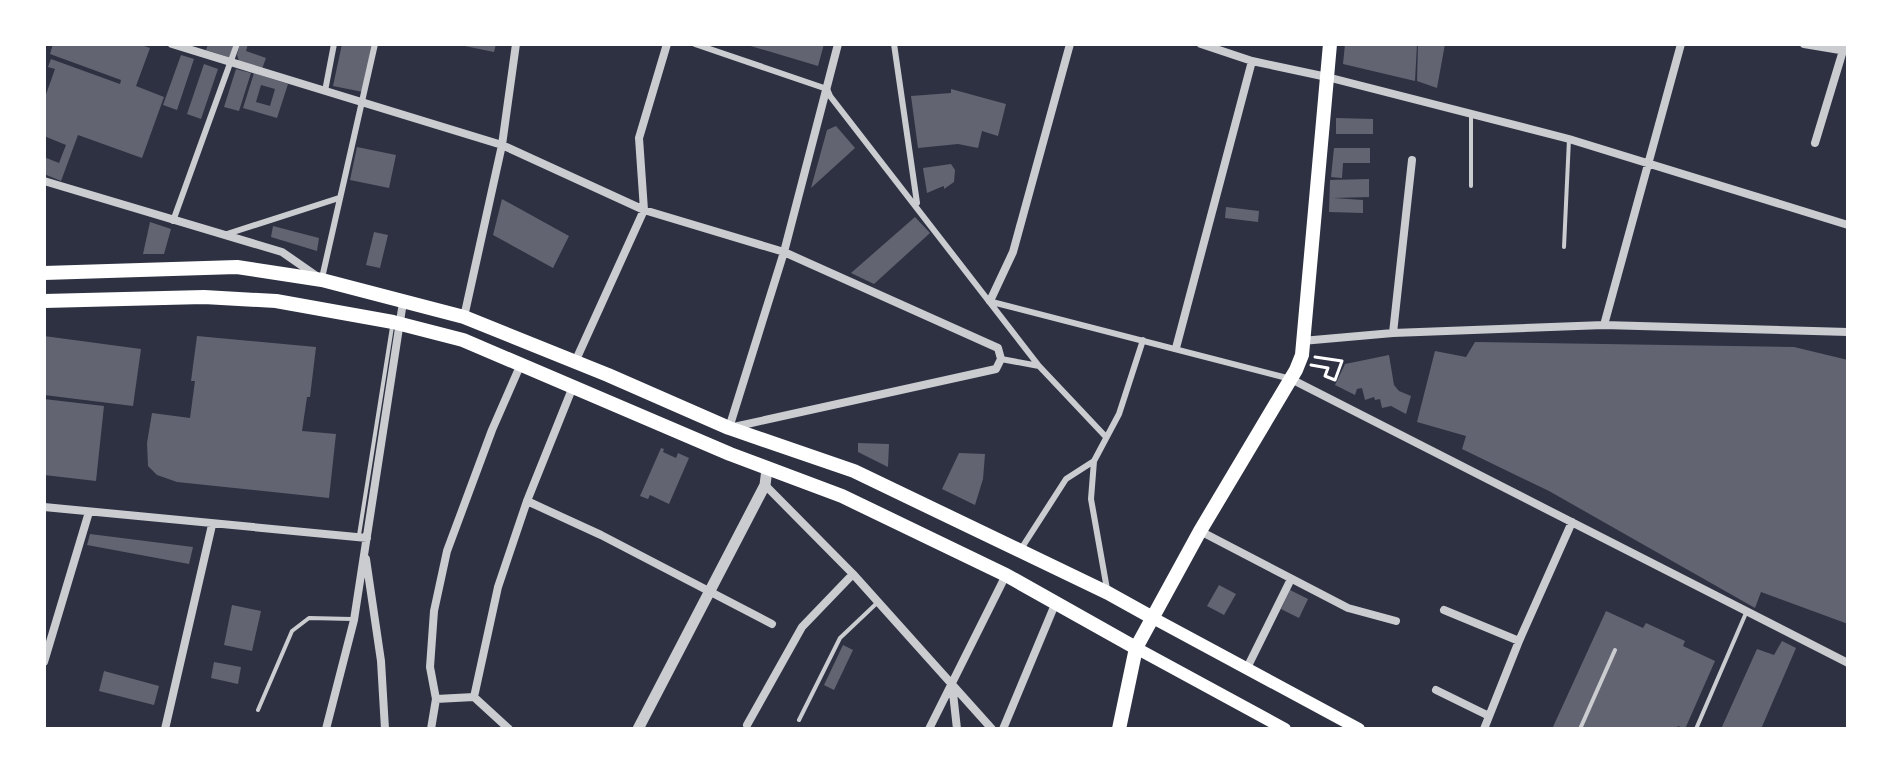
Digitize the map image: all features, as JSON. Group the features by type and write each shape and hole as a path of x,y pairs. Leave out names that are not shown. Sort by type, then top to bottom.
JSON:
{"main road":[{"path":"1119,729 1136,648 1200,531 1291,379 1302,348 1330,44"},
{"path":"44,273 237,267 322,280 464,317 729,428 854,471 1108,593 1359,729"},
{"path":"44,301 204,297 276,301 397,323 463,340 572,389 767,469 842,496 1056,601 1285,729"}],"street":[{"path":"172,44 502,145 644,210 784,252 998,348 1001,359 996,369 729,428 784,252 838,44"},
{"path":"173,221 237,44"},
{"path":"325,92 334,44"},
{"path":"44,181 282,252 322,280 375,44"},
{"path":"464,317 502,145 516,44"},
{"path":"575,362 644,210 639,138 667,44"},
{"path":"695,44 827,89 1039,366 1106,437"},
{"path":"894,44 918,207"},
{"path":"990,301 1013,252 1070,44"},
{"path":"1201,44 1252,61 1569,139 1848,225"},
{"path":"1604,325 1681,44"},
{"path":"1804,44 1846,49 1815,143"},
{"path":"1176,348 1252,61"},
{"path":"1393,333 1412,160"},
{"path":"227,234 339,198"},
{"path":"990,301 1291,379 1848,663"},
{"path":"385,729 381,661 363,538 397,323 403,302"},
{"path":"1302,348 1393,333 1604,325 1848,332"},
{"path":"1108,593 1091,499 1094,461 1119,414 1143,340"},
{"path":"1001,359 1039,366"},
{"path":"431,729 436,699 430,667 434,611 447,551 492,430 520,366"},
{"path":"474,697 498,587 527,501 572,389"},
{"path":"1020,551 1066,479 1094,461"},
{"path":"638,729 765,485 767,469"},
{"path":"765,485 853,574 992,729"},
{"path":"527,501 772,624"},
{"path":"44,507 363,538"},
{"path":"44,662 89,512"},
{"path":"1484,729 1572,522"},
{"path":"165,729 212,525"},
{"path":"1200,531 1348,608 1396,621"},
{"path":"326,729 354,620 365,550"},
{"path":"747,725 802,627 853,574"},
{"path":"929,729 1006,575"},
{"path":"1246,670 1291,579"},
{"path":"1003,729 1056,601"},
{"path":"1444,610 1519,641"},
{"path":"951,684 957,729"},
{"path":"1436,690 1489,716"},
{"path":"436,699 474,697 509,729"}],"lane":[{"path":"1471,186 1472,114"},
{"path":"1564,247 1569,139"},
{"path":"799,720 840,638 878,602"},
{"path":"1696,729 1747,611"},
{"path":"258,710 292,631 309,618 354,620"},
{"path":"1580,729 1615,650"}],"path":[{"path":"1302,348 1342,361 1335,380 1325,376 1328,368"}],"building":[{"path":"53,44 138,44 150,48 136,86 164,97 142,158 78,135 61,181 44,174 44,157 59,163 66,145 44,136 44,100 55,69 48,67 51,59 120,84 121,80 50,54"},
{"path":"208,44 236,44 231,58 206,50"},
{"path":"240,44 248,44 246,51 266,58 262,69 239,61"},
{"path":"342,44 373,44 363,92 333,86"},
{"path":"455,44 496,44 494,52"},
{"path":"744,44 824,44 818,66"},
{"path":"1345,44 1417,44 1415,81 1343,64"},
{"path":"1418,44 1445,44 1437,88 1417,81"},
{"path":"181,55 194,59 177,110 163,105"},
{"path":"204,64 218,69 201,119 187,114"},
{"path":"236,69 251,73 239,111 224,107"},
{"path":"254,73 288,84 277,118 243,108","holes":["261,85 275,89 270,106 256,102"]},
{"path":"951,89 1006,104 998,136 982,131 978,148 958,144 918,148 911,96 951,93"},
{"path":"1336,118 1373,119 1373,134 1336,134"},
{"path":"836,126 855,148 811,188 827,130"},
{"path":"357,147 396,155 389,188 350,180"},
{"path":"1334,148 1370,148 1370,163 1343,163 1342,178 1331,177"},
{"path":"951,164 955,170 954,182 944,189 944,186 927,193 923,168"},
{"path":"1369,179 1369,197 1333,198 1363,200 1363,213 1329,212 1330,180"},
{"path":"502,199 569,236 553,268 493,235"},
{"path":"1226,207 1259,211 1258,222 1225,218"},
{"path":"915,217 930,233 874,284 851,273"},
{"path":"150,222 171,229 164,254 143,254"},
{"path":"273,226 319,238 317,251 271,237"},
{"path":"374,232 388,235 380,268 366,265"},
{"path":"44,336 141,349 133,406 44,395"},
{"path":"197,336 316,347 302,431 336,434 329,498 177,482 157,475 148,466 147,443 152,413 190,418"},
{"path":"1475,342 1794,347 1848,360 1848,624 1761,592 1755,608 1549,491 1462,449 1466,436 1417,422 1435,351 1466,357"},
{"path":"1389,355 1394,385 1411,396 1406,414 1391,406 1382,408 1380,399 1365,400 1362,388 1357,389 1355,395 1335,385 1345,364"},
{"path":"44,399 104,406 96,481 44,475"},
{"path":"858,443 889,444 888,467 858,452"},
{"path":"661,448 676,458 678,453 689,458 669,504 650,495 648,499 640,496"},
{"path":"959,453 985,454 983,479 975,505 942,489"},
{"path":"90,534 193,547 189,564 87,545"},
{"path":"1219,585 1236,594 1224,615 1207,606"},
{"path":"1290,590 1308,599 1299,618 1281,609"},
{"path":"232,605 261,611 252,651 224,645"},
{"path":"1606,611 1643,628 1646,623 1685,641 1683,646 1715,661 1685,729 1678,726 1676,729 1552,729"},
{"path":"1782,641 1796,648 1761,729 1721,729 1757,649 1774,655"},
{"path":"843,645 853,650 834,690 824,685"},
{"path":"214,662 241,667 238,684 211,678"},
{"path":"104,671 159,686 154,705 99,691"}]}
